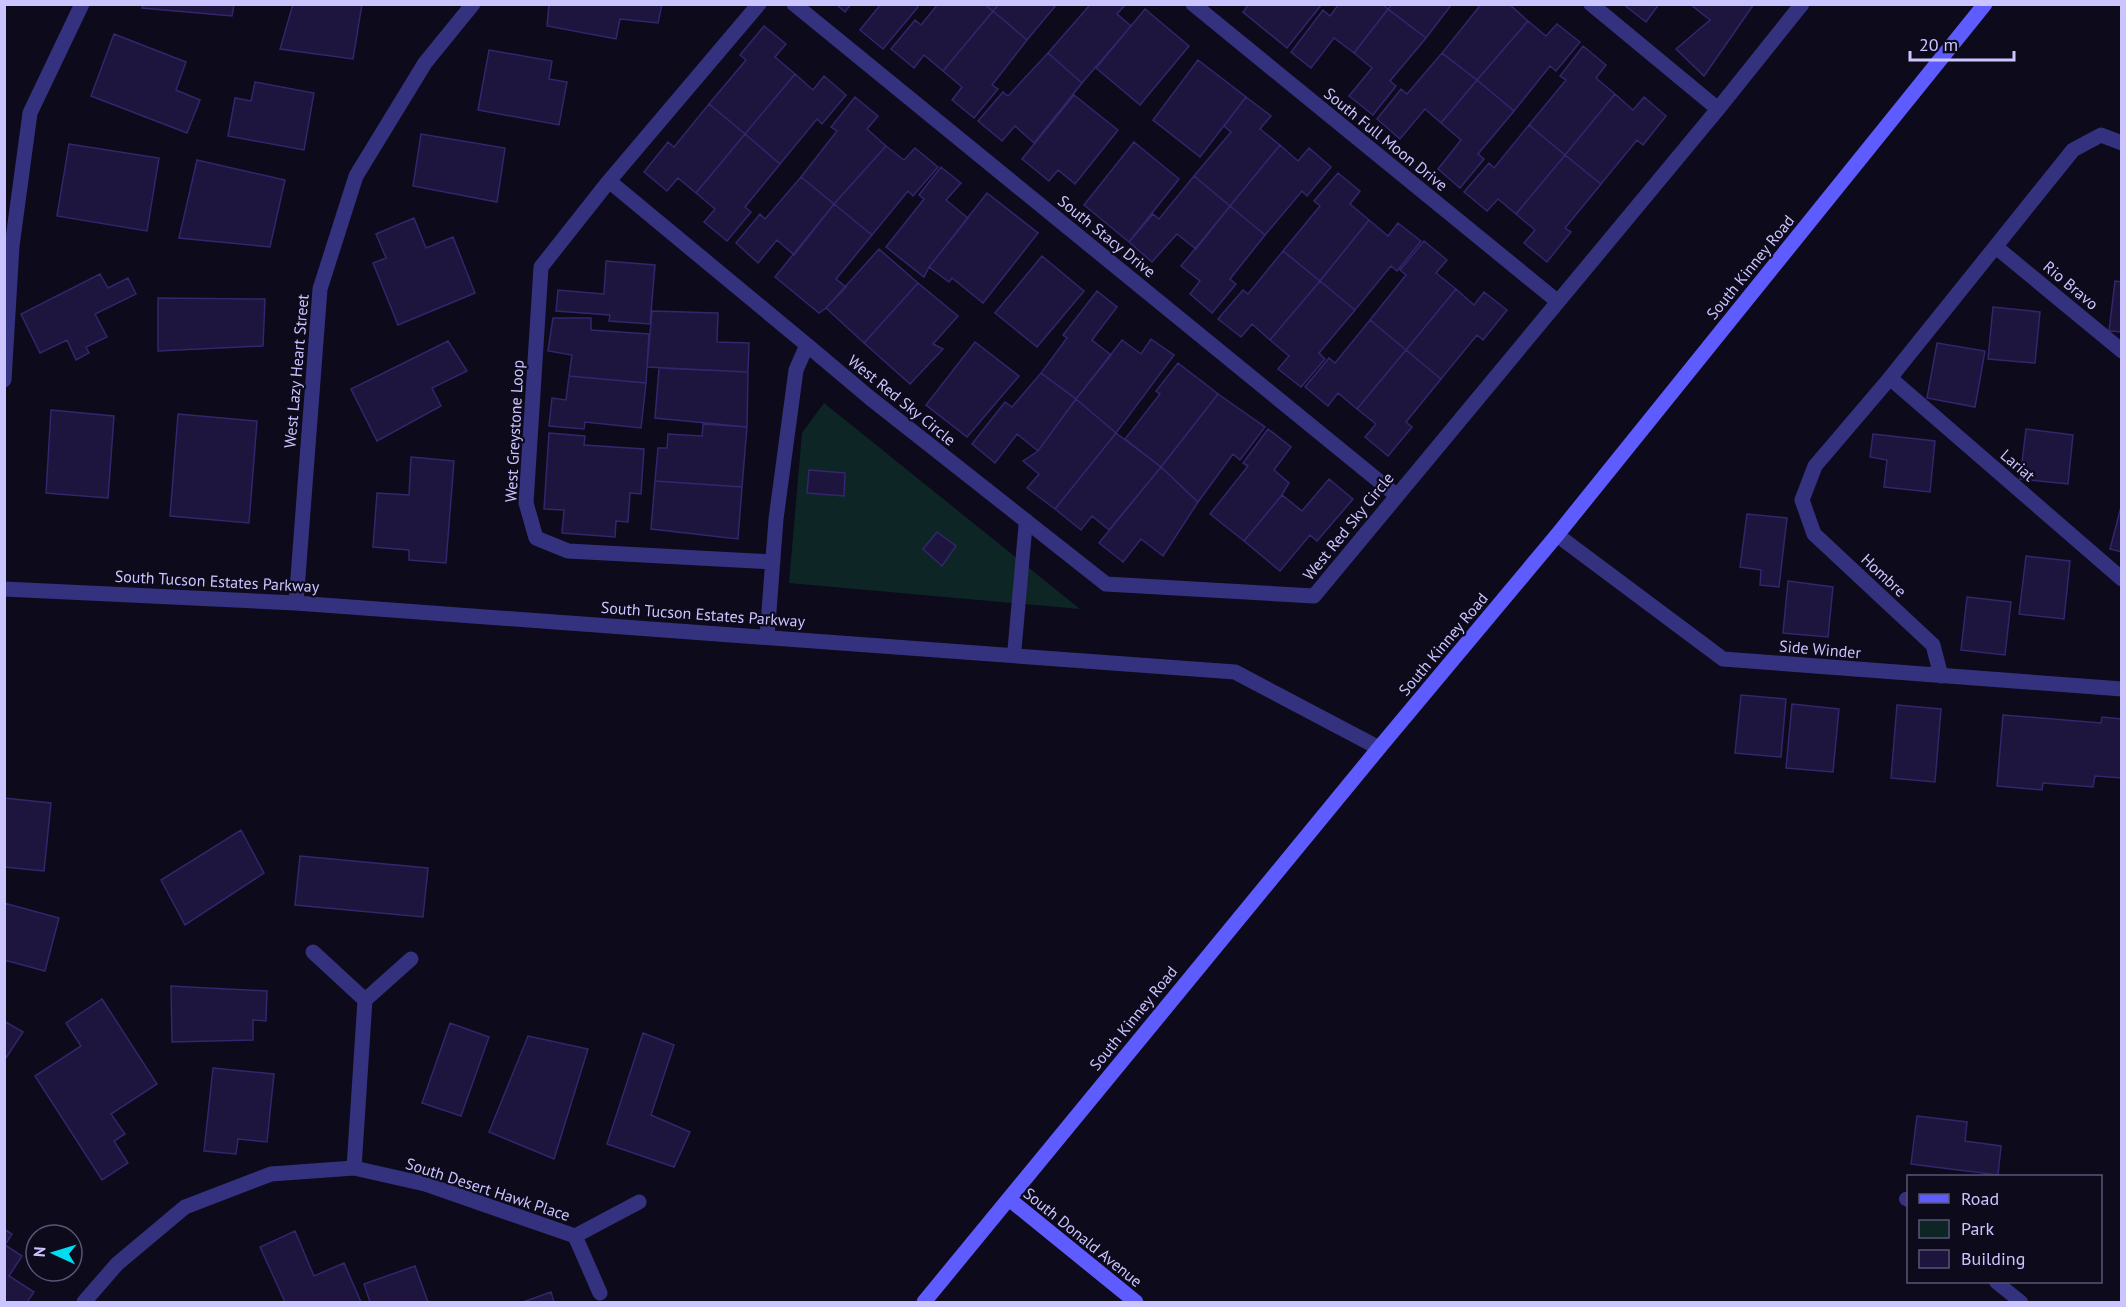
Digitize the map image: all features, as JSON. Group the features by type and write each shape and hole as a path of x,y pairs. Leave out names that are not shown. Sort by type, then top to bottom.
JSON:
{"main road":[{"name":"South Kinney Road","path":"924,1302 1557,535 1985,4"},
{"name":"South Donald Avenue","path":"1009,1199 1136,1302"}],"street":[{"path":"4,380 12,246 30,113 82,4"},
{"name":"West Lazy Heart Street","path":"296,603 320,289 356,176 425,63 473,4"},
{"path":"609,181 759,4"},
{"name":"South Stacy Drive","path":"794,4 1396,495"},
{"name":"South Full Moon Drive","path":"1193,4 1557,301"},
{"path":"1592,4 1718,109"},
{"name":"West Red Sky Circle","path":"609,181 870,398 1106,584 1314,596 1718,109 1802,4"},
{"path":"1890,378 2073,150 2101,135 2121,143"},
{"name":"West Greystone Loop","path":"609,181 541,267 526,503 536,538 568,551 773,562"},
{"name":"Rio Bravo","path":"1996,247 2121,351"},
{"path":"767,637 776,519 796,370 807,345"},
{"name":"Hombre","path":"1890,378 1815,466 1802,500 1814,534 1933,645 1941,676"},
{"name":"Lariat","path":"1890,378 2121,579"},
{"name":"Side Winder","path":"1557,535 1722,659 2121,689"},
{"name":"South Tucson Estates Parkway","path":"4,589 296,603 1236,672 1379,748"},
{"path":"313,952 365,1000"},
{"path":"354,1168 365,1000 411,959"},
{"name":"South Desert Hawk Place","path":"84,1302 117,1264 185,1207 271,1174 354,1168 425,1184 575,1236 639,1203"},
{"name":"South Desert Hawk Place","path":"575,1236 600,1293"}],"lane":[{"path":"1014,655 1026,520"},
{"path":"1998,1283 2021,1302"}],"green space":[{"path":"824,403 1080,609 789,583 802,433"}],"building":[{"path":"143,4 234,4 232,16 142,8"},
{"path":"293,4 362,4 353,59 280,49"},
{"path":"549,4 662,4 658,23 620,19 616,39 547,26"},
{"path":"836,4 851,4 845,12"},
{"path":"881,4 915,4 918,7 883,49 860,30"},
{"path":"938,4 984,4 993,11 943,71 924,55 914,68 891,49 915,20 921,25"},
{"path":"984,4 999,4 993,11"},
{"path":"999,4 1057,4 1027,40 993,11"},
{"path":"1086,4 1126,4 1117,14 1131,26 1082,83 1048,53 1089,6"},
{"path":"1249,4 1322,4 1287,48 1243,12"},
{"path":"1339,4 1382,4 1388,9 1354,53 1334,38 1311,68 1291,52 1323,10 1330,16"},
{"path":"1392,4 1452,4 1426,38 1388,9"},
{"path":"1476,4 1509,4 1528,21 1477,80 1442,53 1479,7"},
{"path":"1623,4 1659,4 1646,22"},
{"path":"1690,4 1754,4 1704,76 1676,49 1710,20"},
{"path":"1145,9 1189,46 1140,105 1096,68"},
{"path":"1388,9 1426,38 1390,81 1396,86 1373,115 1349,96 1372,68 1354,53"},
{"path":"993,11 1027,40 992,85 998,89 974,118 952,100 962,87 943,71"},
{"path":"1528,21 1546,36 1557,24 1580,42 1556,71 1550,66 1514,111 1477,80"},
{"path":"764,26 786,44 775,57 795,74 745,134 709,104 746,60 740,55"},
{"path":"114,34 186,62 176,90 200,100 187,133 91,96"},
{"path":"1583,46 1606,65 1596,78 1615,94 1565,155 1529,125 1566,80 1560,76"},
{"path":"489,50 552,61 549,79 567,82 559,125 478,110"},
{"path":"1048,53 1082,83 1034,143 1015,126 1002,141 978,121 1003,92 1008,96"},
{"path":"1442,53 1477,80 1441,123 1425,109 1400,139 1377,119 1401,89 1407,94"},
{"path":"1198,60 1246,97 1200,157 1153,120"},
{"path":"795,74 813,90 824,76 846,95 822,124 817,119 780,164 745,134"},
{"path":"1477,80 1514,111 1478,154 1484,159 1460,188 1438,169 1461,140 1441,123"},
{"path":"255,82 314,93 304,150 228,136 235,98 251,101"},
{"path":"1615,94 1633,110 1644,97 1666,116 1643,145 1637,140 1601,184 1565,155"},
{"path":"1074,95 1118,130 1075,184 1058,170 1049,181 1022,159"},
{"path":"855,97 878,116 867,129 886,146 834,204 801,177 837,131 831,127"},
{"path":"1246,97 1271,116 1260,129 1280,145 1230,206 1194,176 1231,132 1224,126"},
{"path":"709,104 745,134 696,193 678,178 667,191 644,172 668,142 674,147"},
{"path":"1529,125 1565,155 1516,214 1498,199 1487,211 1464,192 1489,163 1494,168"},
{"path":"421,134 505,148 497,202 413,186"},
{"path":"745,134 780,164 745,207 751,212 727,241 704,222 715,209 696,193"},
{"path":"1134,142 1179,179 1129,242 1084,205"},
{"path":"69,144 159,158 147,231 57,216"},
{"path":"1280,145 1298,161 1309,148 1331,167 1307,196 1302,191 1265,235 1230,206"},
{"path":"886,146 904,160 915,148 938,167 913,196 908,191 872,235 834,204"},
{"path":"1565,155 1601,184 1565,228 1571,232 1547,262 1524,243 1535,230 1516,214"},
{"path":"197,160 285,180 270,247 179,238"},
{"path":"941,167 961,183 946,200 968,218 929,267 924,277 886,247 924,199 919,195"},
{"path":"1338,173 1360,191 1350,204 1369,220 1320,281 1283,251 1320,206 1314,201"},
{"path":"1194,176 1230,206 1196,249 1177,234 1152,262 1129,242 1153,214 1159,219"},
{"path":"801,177 834,204 794,255 777,240 758,263 736,243 760,214 765,219"},
{"path":"987,193 1038,233 983,303 952,278 949,282 929,267"},
{"path":"834,204 872,235 836,279 846,287 819,313 775,277"},
{"path":"1230,206 1265,235 1230,279 1236,284 1212,313 1190,294 1200,281 1181,266"},
{"path":"414,218 426,248 453,237 475,293 398,325 373,263 386,258 376,234"},
{"path":"1369,220 1388,236 1398,223 1421,241 1397,271 1391,266 1355,310 1320,281"},
{"path":"1424,241 1447,260 1436,273 1456,289 1406,350 1370,320 1406,275 1400,270"},
{"path":"879,249 918,283 864,343 826,308"},
{"path":"1283,251 1320,281 1270,340 1252,324 1241,337 1218,319 1243,290 1248,294"},
{"path":"1042,256 1084,291 1037,347 995,313"},
{"path":"606,261 655,265 650,324 609,321 610,315 556,311 558,290 604,294"},
{"path":"100,274 108,288 128,278 136,294 95,314 107,337 86,347 89,353 76,360 67,340 40,353 21,314"},
{"path":"1320,281 1355,310 1319,353 1325,359 1301,387 1278,369 1289,356 1270,340"},
{"path":"2115,281 2122,282 2122,332 2109,331"},
{"path":"918,283 958,316 933,344 943,349 910,384 864,343"},
{"path":"1456,289 1474,305 1484,292 1507,310 1483,340 1477,335 1441,379 1406,350"},
{"path":"1097,291 1117,307 1092,340 1111,355 1076,399 1041,373 1067,338 1063,335"},
{"path":"158,298 265,299 263,346 158,351"},
{"path":"1993,307 2040,312 2035,363 1988,359"},
{"path":"652,311 718,313 717,342 749,343 748,372 647,367"},
{"path":"553,318 591,318 591,330 649,334 646,383 569,376 572,355 548,351"},
{"path":"1370,320 1406,350 1357,409 1338,393 1328,406 1305,387 1329,358 1335,363"},
{"path":"1151,339 1174,355 1116,433 1076,399 1122,340 1141,354"},
{"path":"448,341 467,371 432,388 441,406 377,441 351,389"},
{"path":"975,342 1019,376 967,437 926,405"},
{"path":"1937,343 1985,351 1975,407 1927,398"},
{"path":"1406,350 1441,379 1406,422 1412,427 1388,456 1365,437 1376,424 1357,409"},
{"path":"1178,363 1218,394 1161,467 1125,439 1160,394 1156,391"},
{"path":"659,368 748,372 747,427 655,418"},
{"path":"1041,373 1076,399 1038,451 1017,434 995,463 972,444 1005,402 1012,407"},
{"path":"569,376 646,383 641,428 585,422 584,429 549,426 552,398 566,400"},
{"path":"1218,394 1265,427 1240,460 1233,454 1198,502 1161,467"},
{"path":"1076,399 1116,433 1055,509 1027,488 1039,474 1023,461 1038,451"},
{"path":"51,410 114,416 108,498 46,493"},
{"path":"178,414 257,421 249,523 170,516"},
{"path":"703,424 747,427 742,487 655,481 658,448 667,448 668,434 702,436"},
{"path":"1268,429 1291,447 1274,470 1289,483 1282,495 1244,541 1210,514 1248,466 1243,463"},
{"path":"2026,429 2073,435 2068,484 2020,479"},
{"path":"549,433 585,436 584,445 644,449 641,494 630,493 628,522 616,521 615,537 562,533 564,510 544,509"},
{"path":"1116,433 1161,467 1109,530 1092,516 1081,530 1055,509"},
{"path":"1873,434 1935,441 1930,492 1884,487 1887,460 1870,457"},
{"path":"411,457 454,461 446,563 409,560 409,550 373,547 377,493 409,495"},
{"path":"1161,467 1198,502 1163,556 1141,539 1123,562 1099,543"},
{"path":"809,470 845,473 844,496 807,493"},
{"path":"1329,479 1353,499 1317,541 1310,535 1280,571 1244,541 1282,495 1302,511"},
{"path":"655,481 742,487 738,539 651,529"},
{"path":"2122,503 2122,552 2110,549"},
{"path":"1747,514 1787,518 1779,587 1760,585 1761,570 1740,567"},
{"path":"937,532 956,546 942,566 923,549"},
{"path":"2026,556 2070,561 2064,619 2019,614"},
{"path":"1788,581 1833,587 1828,637 1783,633"},
{"path":"1967,597 2011,602 2005,655 1961,650"},
{"path":"1741,695 1786,699 1781,757 1735,753"},
{"path":"1792,704 1839,709 1833,772 1786,768"},
{"path":"1897,705 1941,709 1935,782 1891,778"},
{"path":"2003,715 2101,723 2102,717 2122,719 2122,778 2095,776 2093,787 2043,783 2042,790 1997,786"},
{"path":"4,798 51,803 44,871 4,867"},
{"path":"241,830 264,873 185,925 161,880"},
{"path":"300,856 428,868 423,917 295,905"},
{"path":"4,903 59,918 45,971 4,960"},
{"path":"171,986 267,991 266,1021 253,1020 253,1040 172,1042"},
{"path":"102,999 157,1084 111,1114 125,1134 114,1141 128,1163 102,1180 35,1076 81,1046 66,1023"},
{"path":"4,1021 23,1032 4,1061"},
{"path":"450,1023 489,1037 461,1116 422,1103"},
{"path":"643,1033 674,1045 651,1115 690,1132 674,1167 607,1144"},
{"path":"528,1036 588,1049 554,1159 489,1132"},
{"path":"213,1068 274,1074 267,1142 238,1139 236,1154 204,1151"},
{"path":"1917,1116 1967,1122 1965,1141 2001,1146 1998,1175 1911,1164"},
{"path":"4,1229 12,1234 5,1245 22,1256 9,1276 34,1292 27,1302 4,1302"},
{"path":"295,1231 314,1276 344,1263 361,1302 285,1302 260,1247"},
{"path":"415,1266 428,1302 370,1302 364,1284"},
{"path":"551,1292 554,1302 523,1302"}]}
